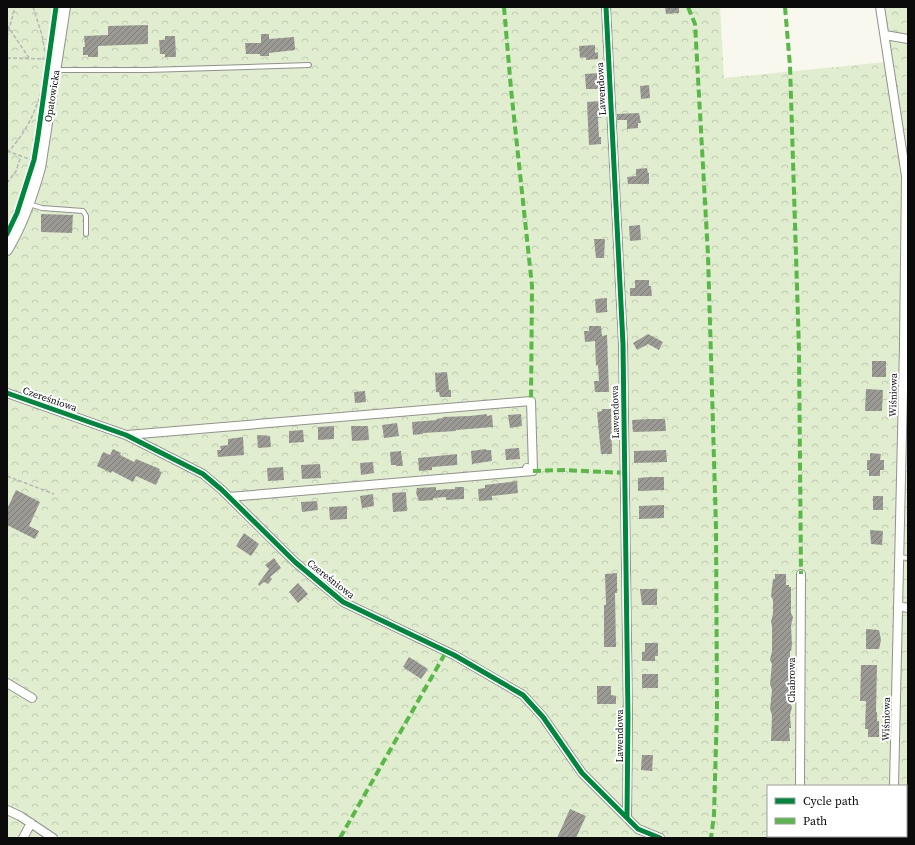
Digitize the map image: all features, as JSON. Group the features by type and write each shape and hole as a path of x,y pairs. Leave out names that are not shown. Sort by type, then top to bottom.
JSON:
{"street":[{"name":"Opatowicka","path":"7,250 29,204 40,168 65,7"},
{"name":"Lawendowa","path":"606,7 623,344 628,717 627,818"},
{"name":"Wiśniowa","path":"880,7 906,176 907,227 906,347 899,557 894,785"},
{"path":"885,35 908,39"},
{"name":"Czereśniowa","path":"7,394 126,435 202,474 229,497 295,562 343,602 454,655 522,695 543,717 582,773 638,829 660,838"},
{"name":"Czereśniowa","path":"126,435 531,401 530,469 229,497"},
{"name":"Chabrowa","path":"800,785 801,574"},
{"path":"898,606 908,608"},
{"path":"7,683 32,698"},
{"path":"7,810 53,838"},
{"path":"23,838 30,823"}],"lane":[{"path":"56,70 147,70 309,66"},
{"path":"29,204 42,208 83,211 86,216 86,234"},
{"path":"899,557 908,558"}],"path":[{"path":"7,37 15,7"},
{"path":"7,58 49,59 45,53 42,35 33,7"},
{"path":"7,25 29,58"},
{"path":"34,160 7,152 17,141 30,121 44,81"},
{"path":"7,183 16,171 21,156"},
{"path":"7,476 54,494"}],"green space":[{"path":"7,7 720,7 724,78 886,62 879,7 908,7 908,838 7,838"}],"building":[{"path":"665,7 679,7 679,13 666,14"},
{"path":"148,25 148,44 98,46 98,57 88,57 88,55 83,55 83,47 85,47 84,36 108,35 108,26"},
{"path":"261,34 269,34 269,39 294,37 295,50 269,53 269,56 260,56 260,54 246,54 245,43 261,43"},
{"path":"165,36 175,36 176,57 165,57 165,54 160,54 159,40 165,40"},
{"path":"595,45 595,53 598,52 598,59 586,60 586,57 580,58 579,46"},
{"path":"599,73 600,89 586,89 585,74"},
{"path":"649,85 650,98 641,99 640,86"},
{"path":"600,101 601,118 598,118 601,144 589,145 587,102"},
{"path":"639,113 641,123 638,123 638,128 627,129 627,120 617,120 617,114"},
{"path":"647,168 649,173 649,184 628,184 627,177 636,176 636,169"},
{"path":"41,214 73,215 72,233 41,232"},
{"path":"640,225 641,240 630,241 629,226"},
{"path":"594,239 605,239 604,258 596,258"},
{"path":"635,280 649,280 652,296 630,296 630,288 635,288"},
{"path":"607,298 607,312 596,313 595,299"},
{"path":"589,326 601,326 602,336 607,335 609,392 595,392 594,381 599,381 598,365 596,366 595,341 585,342 584,331 589,331"},
{"path":"648,334 663,342 659,350 648,344 637,350 633,343"},
{"path":"872,361 886,361 886,377 872,377"},
{"path":"447,372 451,397 440,397 439,392 436,392 435,373"},
{"path":"866,389 883,390 882,411 865,411"},
{"path":"365,391 366,402 355,403 354,392"},
{"path":"602,409 611,409 612,454 601,454 597,412 602,411"},
{"path":"487,414 487,416 492,415 493,427 413,435 412,422 437,420 436,419 443,417"},
{"path":"521,414 522,426 510,428 508,415"},
{"path":"665,419 666,431 633,432 632,420"},
{"path":"397,423 399,436 384,438 382,425"},
{"path":"334,426 334,439 318,440 318,427"},
{"path":"351,426 368,426 369,440 352,441"},
{"path":"303,430 304,442 289,443 289,431"},
{"path":"257,435 270,436 271,447 258,448"},
{"path":"243,437 244,455 218,457 217,450 221,450 220,446 228,445 228,439"},
{"path":"519,448 520,459 506,460 505,449"},
{"path":"113,449 121,453 120,455 134,462 136,459 160,469 159,471 162,472 156,485 136,476 133,482 112,471 111,473 97,466 103,452 110,455"},
{"path":"486,449 491,450 492,461 472,464 471,451"},
{"path":"666,450 667,462 634,463 634,451"},
{"path":"401,451 403,466 391,465 390,452"},
{"path":"870,453 881,454 880,460 884,460 884,470 880,470 880,476 869,476 869,470 867,470 867,460 870,460"},
{"path":"457,454 457,465 432,467 432,470 419,471 418,458"},
{"path":"373,462 374,473 361,475 360,463"},
{"path":"320,464 321,478 302,479 301,465"},
{"path":"283,467 284,480 268,481 267,468"},
{"path":"664,477 664,490 638,491 638,478"},
{"path":"517,481 518,493 492,496 492,500 479,501 478,489 485,488 485,485"},
{"path":"436,487 436,490 464,487 464,499 446,500 446,497 419,501 416,493 417,488"},
{"path":"16,490 40,502 29,526 39,531 35,539 7,525 7,509"},
{"path":"406,492 407,511 393,512 392,493"},
{"path":"373,494 374,506 362,508 360,496"},
{"path":"873,496 883,496 883,510 873,510"},
{"path":"317,501 318,510 302,512 301,502"},
{"path":"664,505 664,518 639,519 639,506"},
{"path":"347,506 347,519 330,520 329,507"},
{"path":"870,530 883,531 882,545 871,544"},
{"path":"244,533 259,544 251,556 236,546"},
{"path":"274,558 281,568 270,577 272,579 268,584 264,582 259,586 258,584 269,569 265,565"},
{"path":"617,573 617,593 615,593 616,647 604,647 604,605 606,605 605,574"},
{"path":"775,574 786,574 786,585 791,587 791,613 793,617 791,626 792,645 790,651 790,702 792,707 790,715 791,728 789,728 790,741 771,741 772,715 770,709 772,690 770,684 772,664 770,660 772,651 771,622 773,600 771,596"},
{"path":"298,583 308,594 298,603 289,592"},
{"path":"640,589 657,589 657,605 642,605"},
{"path":"866,629 879,630 881,640 879,649 866,649"},
{"path":"645,643 658,643 658,656 655,656 655,661 642,661 642,652 645,652"},
{"path":"409,657 428,669 421,679 403,667"},
{"path":"861,665 877,665 876,712 877,721 879,721 879,737 868,737 868,729 865,729 866,701 860,701"},
{"path":"642,674 658,674 658,688 642,688"},
{"path":"597,686 611,686 611,695 616,696 616,704 597,704"},
{"path":"642,755 653,755 652,771 641,770"},
{"path":"570,809 586,816 576,838 557,838"}],"marked path":[{"path":"504,7 511,89 532,286 531,401"},
{"path":"688,7 695,24 708,255 716,528 717,709 714,815 711,838"},
{"path":"785,7 790,66 799,350 801,574"},
{"path":"533,471 564,470 625,473"},
{"path":"340,838 446,652"}],"cycle path":[{"path":"7,234 17,213 34,160 56,7"},
{"path":"606,7 623,344 628,717 627,818"},
{"path":"7,393 126,435 203,474 222,490 295,562 343,602 454,655 523,695 543,717 582,773 638,829 660,838"}]}
